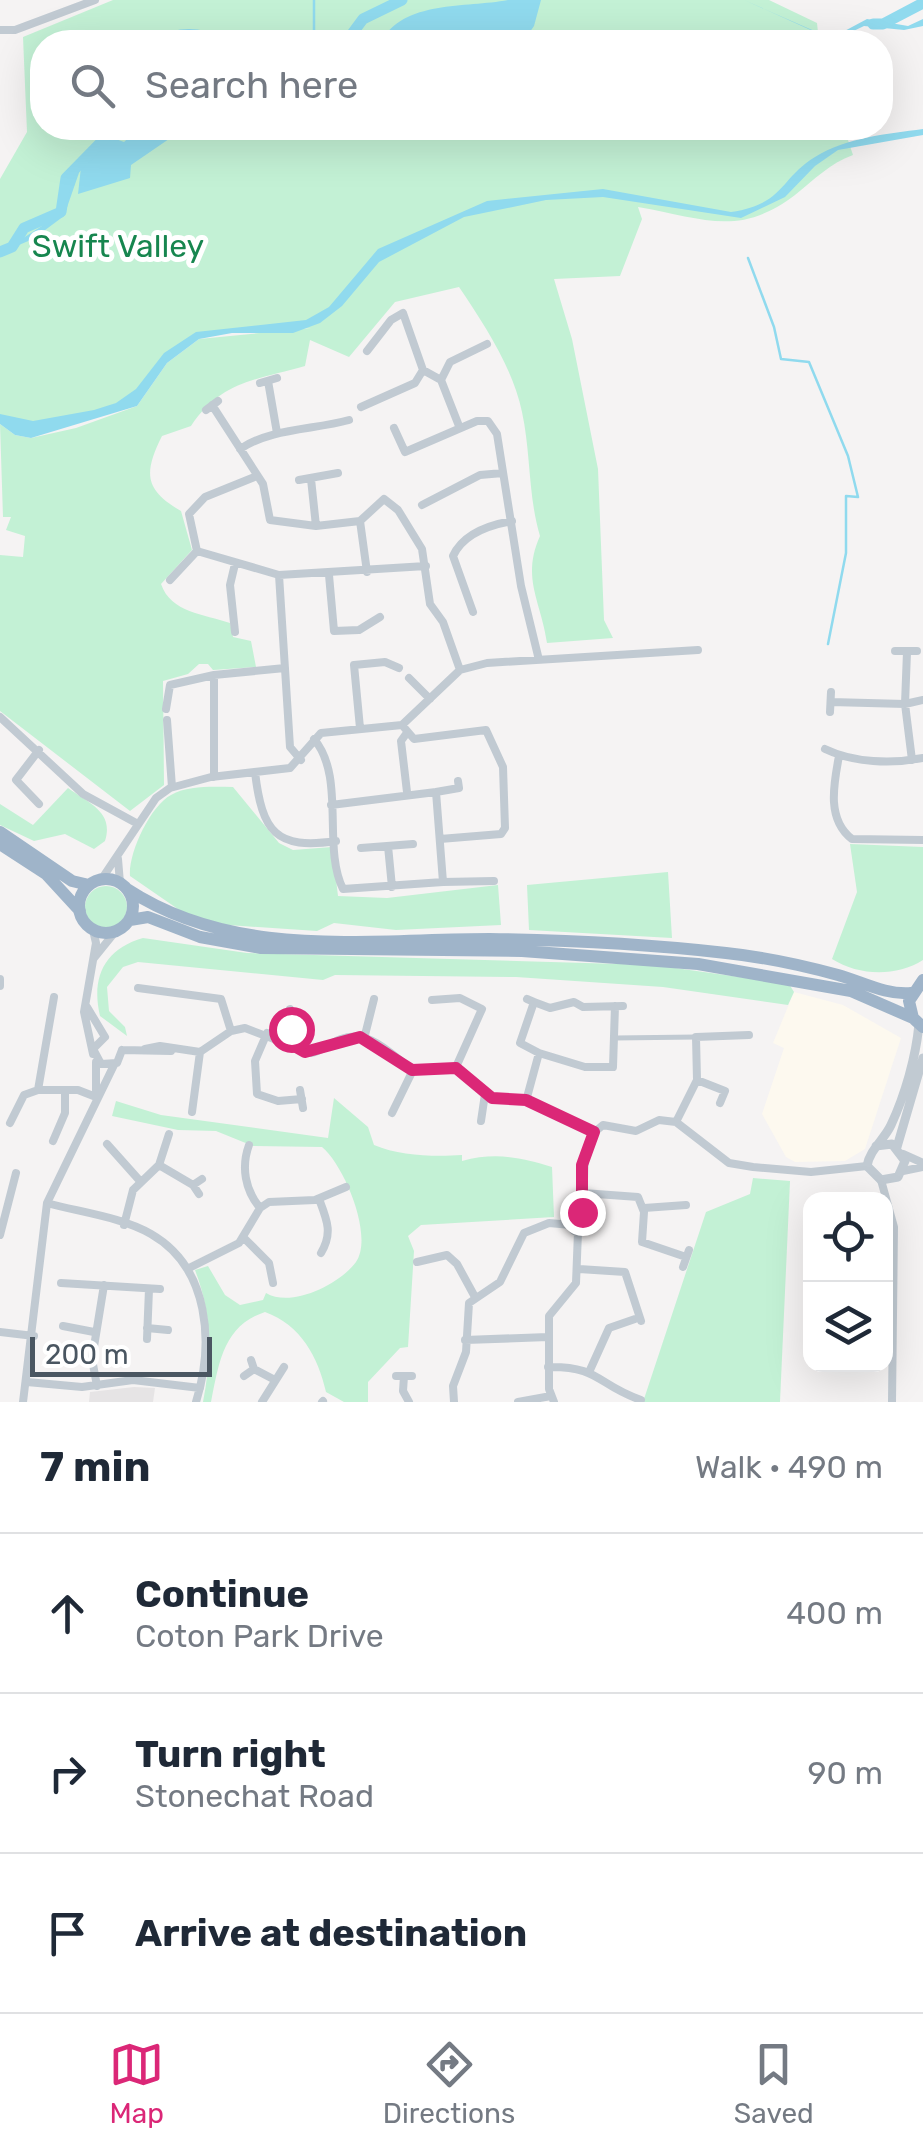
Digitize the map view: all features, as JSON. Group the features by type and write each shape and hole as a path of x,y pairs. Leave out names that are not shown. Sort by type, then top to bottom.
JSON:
{"highway":[{"path":"0,832 72,881 124,886 175,917 249,938 576,940 732,953 896,994 911,993 923,980"},
{"path":"0,844 46,874 94,930 115,932 130,920 148,916 200,938 261,948 618,956 816,976 918,1023"},
{"path":"80,912 81,897 95,883"},
{"path":"124,886 133,904 130,920"},
{"path":"911,993 918,1023"}],"street":[{"path":"0,30 15,30 94,0"},
{"path":"367,351 391,320 404,312 423,370 441,380 458,426"},
{"path":"441,380 450,362 487,344"},
{"path":"360,407 415,383 423,370"},
{"path":"268,381 277,432"},
{"path":"212,405 266,493 270,520 316,526 360,521 384,499 406,522 426,566 430,604 443,622 460,670"},
{"path":"240,449 277,432 298,433 349,420"},
{"path":"394,428 404,452 458,426 488,422 496,434 521,586 540,660"},
{"path":"299,480 338,473"},
{"path":"422,505 480,475 503,473"},
{"path":"197,551 188,514 205,498 257,476"},
{"path":"311,479 316,526"},
{"path":"360,521 367,572"},
{"path":"474,612 452,556 459,542 494,524 512,521"},
{"path":"197,551 279,575 329,575 426,566"},
{"path":"170,580 197,551"},
{"path":"235,564 230,585 235,632"},
{"path":"279,575 290,747 301,760"},
{"path":"329,575 334,631 359,630 380,616"},
{"path":"406,792 401,741 404,729 460,670 487,663 698,650"},
{"path":"895,652 912,652 905,704 912,760"},
{"path":"360,728 354,665 385,662 399,668"},
{"path":"166,709 170,685 214,675 285,668"},
{"path":"214,675 214,776"},
{"path":"409,678 430,699"},
{"path":"830,712 831,697 905,704 923,700"},
{"path":"0,717 83,794 138,824"},
{"path":"166,720 172,787"},
{"path":"95,883 118,859 156,798 172,787 214,776 290,768 301,760 314,739 327,731 404,729 414,739 486,730 502,767 506,828 501,834 440,839"},
{"path":"314,739 326,754 343,889 494,880"},
{"path":"826,749 839,756 923,758"},
{"path":"39,750 16,780 39,804"},
{"path":"839,756 834,801 845,834 852,839 923,840"},
{"path":"256,772 270,825 286,842 306,845 336,841"},
{"path":"331,805 406,792 459,788 458,781"},
{"path":"436,792 443,882"},
{"path":"361,848 412,844"},
{"path":"388,846 392,887"},
{"path":"118,859 124,886"},
{"path":"94,930 94,958 85,1002 96,1096"},
{"path":"94,958 115,932"},
{"path":"138,988 221,999 230,1031"},
{"path":"38,1090 46,1008 54,996"},
{"path":"432,1000 460,998 482,1010 456,1068"},
{"path":"368,1041 374,1000"},
{"path":"531,1001 550,1008 574,1002 582,1006 615,1006 615,1038 613,1067 585,1067 539,1053 520,1040 531,1001"},
{"path":"85,1002 104,1038"},
{"path":"284,1040 293,1020 290,1009"},
{"path":"867,1166 894,1118 914,1057 918,1023"},
{"path":"122,1050 145,1049 160,1054 200,1052 230,1031 245,1028 268,1033 311,1052 346,1037 368,1041 387,1046 395,1058 412,1070 456,1068 485,1094 504,1102 526,1100 593,1137"},
{"path":"268,1033 254,1061 257,1094 278,1100 302,1099"},
{"path":"615,1038 749,1036"},
{"path":"676,1122 698,1080 696,1037"},
{"path":"94,1057 96,1044 104,1038 116,1040 122,1050"},
{"path":"23,1402 34,1336 38,1247 46,1203 122,1050"},
{"path":"192,1112 200,1052"},
{"path":"526,1100 539,1053"},
{"path":"94,1057 114,1065"},
{"path":"903,1171 900,1150 923,1058"},
{"path":"392,1114 412,1070"},
{"path":"698,1080 724,1091 720,1103"},
{"path":"0,1112 11,1119 24,1095 38,1090 96,1096"},
{"path":"53,1141 65,1113 65,1091"},
{"path":"481,1121 485,1094"},
{"path":"518,1402 553,1399 548,1367 549,1316 572,1291 578,1269 574,1228 583,1193 582,1165 593,1137 603,1125 631,1131 659,1120 676,1122 720,1156 742,1164 811,1172 867,1166 882,1180 886,1192"},
{"path":"124,1225 130,1198 140,1181 159,1165 168,1137 156,1138"},
{"path":"106,1144 140,1181"},
{"path":"249,1145 238,1162 260,1208"},
{"path":"876,1146 900,1150 923,1165"},
{"path":"102,1159 112,1153"},
{"path":"159,1165 196,1190 202,1179"},
{"path":"891,1192 893,1180 903,1171 923,1165"},
{"path":"0,1235 16,1173"},
{"path":"882,1180 893,1180"},
{"path":"187,1269 225,1252 244,1238 260,1208 279,1199 319,1199 346,1188"},
{"path":"583,1193 636,1196 644,1208 642,1242 686,1258"},
{"path":"319,1199 329,1226 329,1240 321,1254"},
{"path":"46,1203 124,1225 162,1241 187,1269 205,1321 196,1402"},
{"path":"644,1208 686,1205"},
{"path":"892,1402 893,1222"},
{"path":"454,1402 466,1310 474,1297 500,1282 524,1233 549,1224 574,1228"},
{"path":"244,1238 269,1263 273,1283"},
{"path":"329,1240 339,1244"},
{"path":"417,1262 447,1255 457,1264 474,1297"},
{"path":"269,1263 280,1257"},
{"path":"578,1269 625,1272 639,1318"},
{"path":"66,1285 160,1289"},
{"path":"97,1386 92,1359 104,1286"},
{"path":"147,1339 149,1289"},
{"path":"590,1370 610,1328 653,1310"},
{"path":"147,1328 168,1330"},
{"path":"67,1331 94,1332"},
{"path":"0,1332 34,1336"},
{"path":"465,1340 548,1337"},
{"path":"244,1376 252,1365 275,1380"},
{"path":"262,1402 284,1367"},
{"path":"548,1367 590,1370 615,1391 642,1400"},
{"path":"404,1376 403,1391 409,1402"},
{"path":"27,1382 97,1386 133,1380 200,1388"}],"shaded area":[{"path":"794,992 843,1005 901,1038 865,1149 845,1161 795,1162 786,1157 762,1114 784,1048 773,1043"},
{"path":"155,1388 153,1402 89,1402 90,1392"}],"green space":[{"path":"113,0 769,0 817,23 818,30 40,30"},
{"name":"Swift Valley","path":"30,34 30,140 848,140 853,155 756,217 719,221 638,207 642,219 620,276 554,279 572,339 598,469 604,620 613,638 547,643 532,577 540,536 522,412 505,363 459,287 395,302 349,357 310,340 305,366 241,384 215,400 191,426 162,436 152,461 151,480 160,496 181,511 192,550 161,584 180,607 230,623 233,637 251,641 256,667 213,670 208,664 199,664 188,674 163,681 164,785 130,811 0,711 0,555 23,557 25,536 6,530 11,517 3,517 0,424 15,435 31,438 76,428 137,406 167,363 199,339 311,328 211,333 178,346 141,393 66,424 0,419 0,179 27,132 23,37"},
{"path":"233,787 279,843 293,850 332,847 338,896 387,898 498,885 501,925 396,930 334,923 317,931 228,925 188,916 130,876 142,831 163,801 185,790"},
{"path":"68,788 98,810 106,823 105,841 94,849 65,834 34,841 0,825 0,804 33,825"},
{"path":"850,844 923,847 923,960 901,969 878,972 854,969 832,959 857,892"},
{"path":"668,872 672,938 529,930 527,885"},
{"path":"106,886 121,892 127,907 121,922 106,928 91,922 85,907 91,892"},
{"path":"143,938 247,953 654,965 789,984 794,992 788,1005 663,987 516,977 335,975 323,980 138,962 123,967 107,987 109,1011 125,1027 127,1036 100,1016 97,989 110,957"},
{"path":"334,1098 368,1127 374,1145 384,1149 418,1155 462,1155 462,1161 507,1157 552,1167 554,1217 421,1225 408,1236 414,1251 408,1347 400,1348 368,1382 368,1402 344,1402 326,1392 306,1344 289,1325 265,1312 240,1326 232,1336 221,1360 211,1402 203,1402 209,1335 195,1270 208,1266 225,1295 240,1305 263,1300 266,1293 288,1298 314,1292 338,1279 356,1262 361,1250 359,1219 347,1184 322,1147 253,1146 216,1131 178,1130 112,1116 116,1101 161,1115 328,1138"},
{"path":"753,1178 790,1181 780,1402 643,1402 706,1212 750,1194"}],"water":[{"path":"541,0 531,30 390,30 404,19 437,8"},
{"path":"867,19 908,26 923,19 923,26 904,30 864,26 846,30"},
{"path":"923,129 923,135 838,150 815,166 785,197 741,218 603,197 546,200 464,217 379,262 342,306 320,323 293,333 232,333 199,339 167,363 137,406 31,438 15,435 0,424 0,414 33,421 116,403 136,389 164,353 196,332 306,320 329,307 378,249 487,201 603,189 731,212 772,197 803,165 827,150 858,140 893,140 893,133"},
{"path":"105,140 167,140 131,165 130,178 78,194 81,167 64,216 33,239 0,253 59,215 70,177 80,162"}],"waterway":[{"path":"314,0 314,30"},
{"path":"355,30 363,19 402,0"},
{"path":"873,24 883,24 923,3"},
{"path":"0,252 12,247 24,228 61,212 66,178 103,140"},
{"path":"748,258 774,327 781,359 809,362 848,456 858,497 846,496 846,553 828,644"}],"route":[{"path":"291,1029 284,1040 305,1052 323,1050 340,1039 360,1037 412,1070 456,1068 492,1098 504,1102 526,1100 572,1126 594,1132 582,1165 582,1212"}]}
